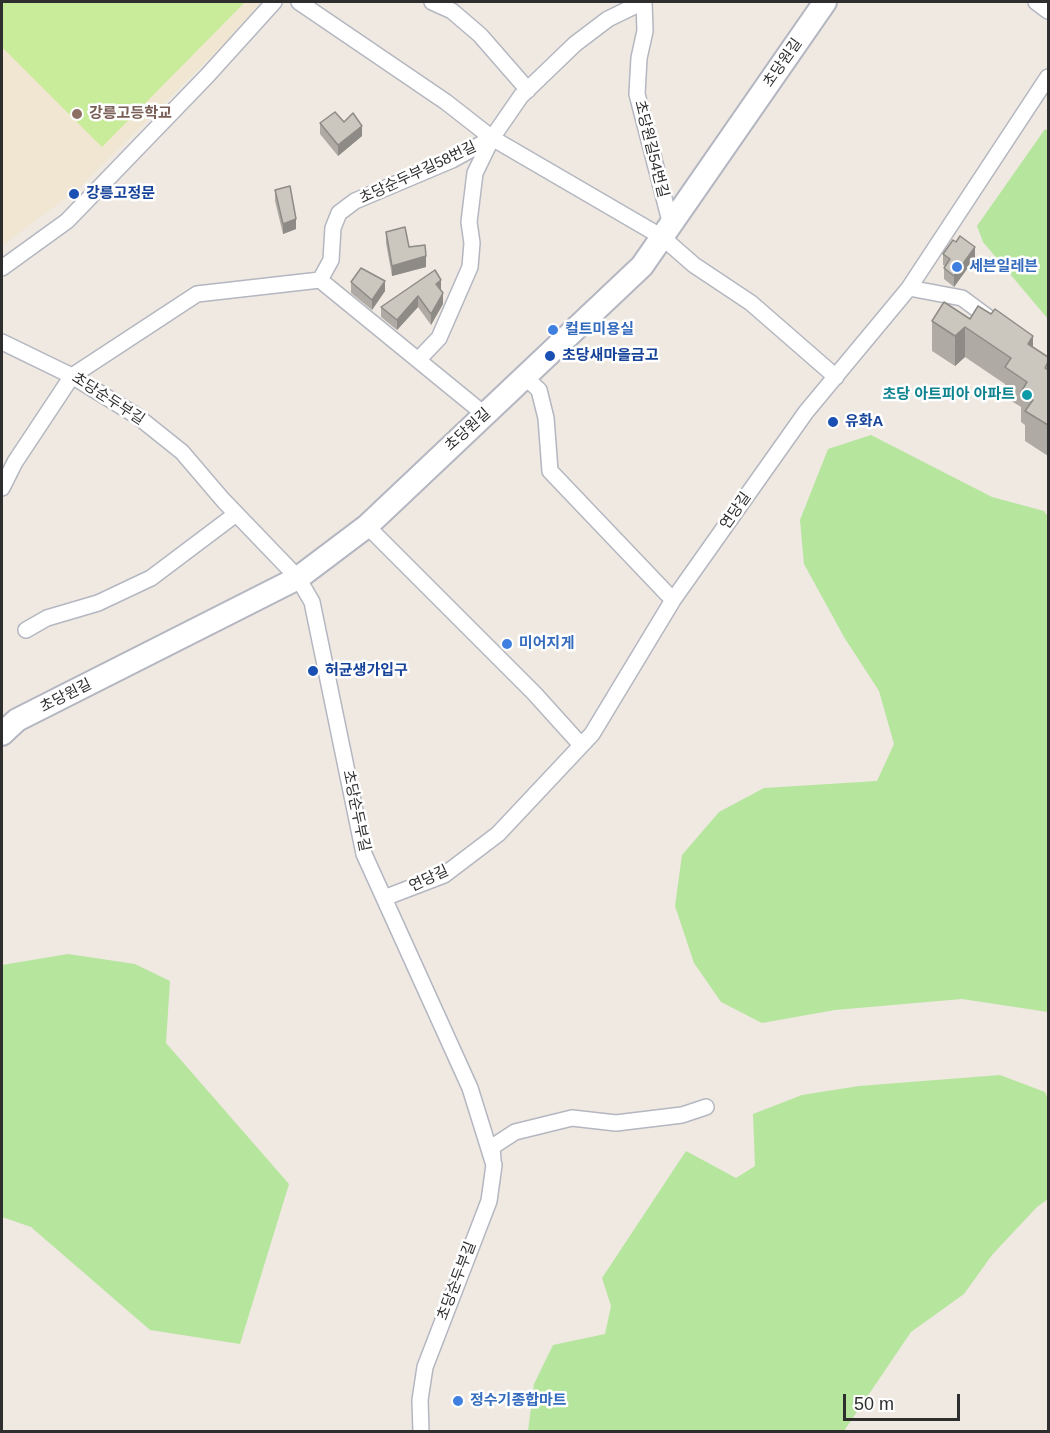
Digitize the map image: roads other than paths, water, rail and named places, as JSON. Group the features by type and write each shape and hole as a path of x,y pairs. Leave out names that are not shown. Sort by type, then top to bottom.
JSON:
{"street":[{"path":"2,268 67,221 207,76 274,2"},
{"path":"299,2 446,102 492,138 667,231 694,265 751,303 836,377"},
{"path":"432,2 452,11 480,35 528,90"},
{"name":"초당순두부길58번길","path":"320,280 331,260 333,228 339,213 355,201 452,160 492,138 528,90 575,44 608,19 644,2"},
{"name":"초당원길54번길","path":"644,2 645,31 639,58 637,94 667,231"},
{"name":"초당원길","path":"2,734 17,720 298,578 367,526 642,266 825,2"},
{"path":"1036,2 1048,10"},
{"name":"연당길","path":"384,898 444,875 498,834 592,734 673,600 806,412 909,288 1048,78"},
{"path":"418,360 439,338 470,267 472,243 469,222 475,172 492,138"},
{"path":"2,488 15,462 72,376 197,294 320,280 484,414"},
{"path":"909,288 962,298 1009,334"},
{"name":"초당순두부길","path":"2,342 72,376 137,416 182,453 236,514 298,578 312,602 364,854 470,1088 494,1165 489,1201 425,1367 420,1400 421,1431"},
{"path":"526,378 539,390 546,418 550,471 673,600"},
{"path":"26,630 47,618 98,603 151,578 236,514"},
{"path":"367,526 534,693 581,746"},
{"path":"494,1165 492,1146 515,1132 572,1118 616,1123 682,1115 706,1107"}],"place":[{"name":"강릉고등학교","path":"77,114"},
{"name":"강릉고정문","path":"74,194"},
{"name":"세븐일레븐","path":"957,267"},
{"name":"컬트미용실","path":"553,330"},
{"name":"초당새마을금고","path":"550,356"},
{"name":"초당 아트피아 아파트","path":"1027,395"},
{"name":"유화A","path":"833,422"},
{"name":"미어지게","path":"507,644"},
{"name":"허균생가입구","path":"313,671"},
{"name":"정수기종합마트","path":"458,1401"}]}
